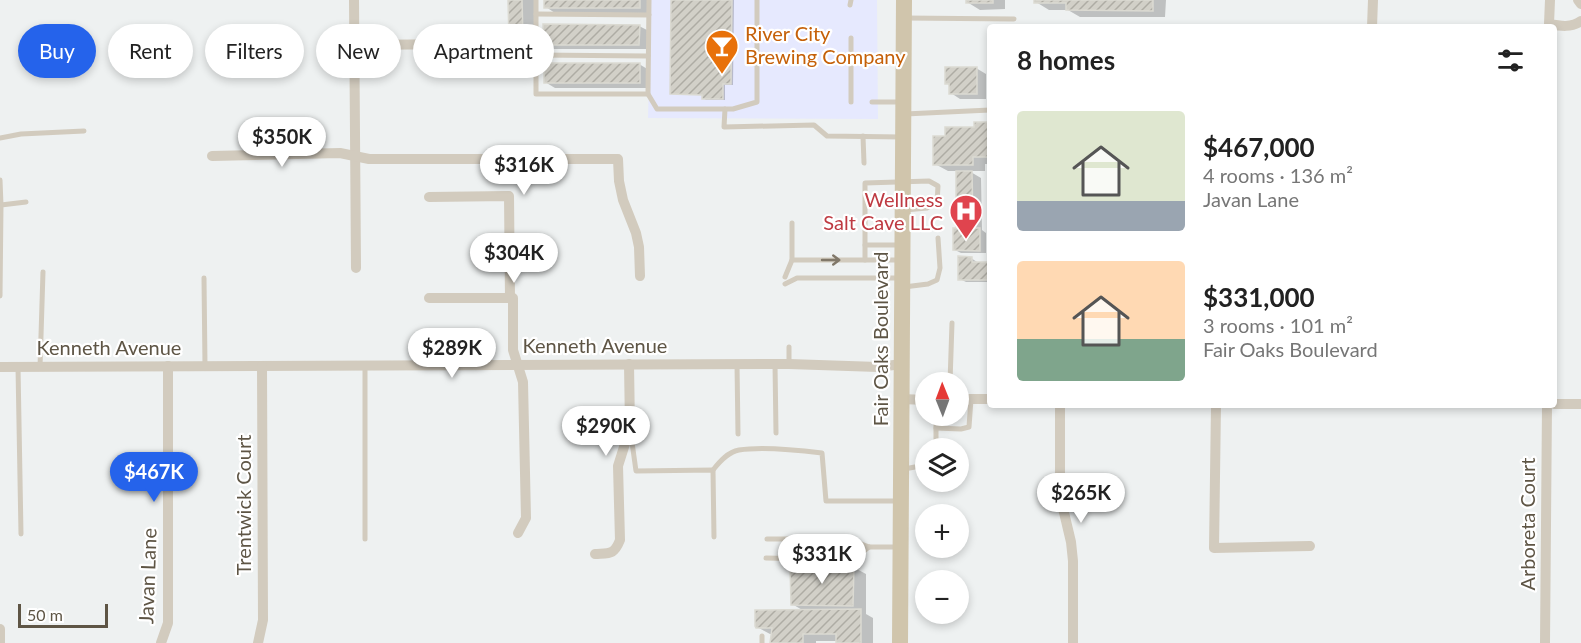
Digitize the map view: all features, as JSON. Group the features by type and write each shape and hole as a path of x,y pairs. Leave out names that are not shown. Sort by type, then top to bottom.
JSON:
{"main road":[{"name":"Fair Oaks Boulevard","path":"900,643 904,0"}],"street":[{"path":"354,0 354,24"},
{"path":"1372,24 1373,0"},
{"path":"1550,0 1550,24"},
{"path":"1578,0 1581,4"},
{"path":"1557,25 1577,24 1581,21"},
{"path":"354,78 356,268"},
{"path":"212,156 339,153 369,159 618,159 623,200 636,233 640,276"},
{"path":"429,197 509,196 513,350 523,382 526,518 518,533"},
{"path":"429,298 510,298"},
{"path":"595,554 612,553 617,548 622,530 618,466 630,428 629,364"},
{"name":"Kenneth Avenue","path":"0,367 789,364 878,367 902,364"},
{"name":"Javan Lane","path":"161,643 168,623 168,366"},
{"name":"Trentwick Court","path":"258,643 263,620 262,366"},
{"path":"902,399 915,400"},
{"path":"971,399 987,399"},
{"path":"1557,404 1581,404"},
{"path":"1060,408 1060,484 1073,561 1073,643"},
{"path":"1216,408 1214,548 1310,546"},
{"name":"Arboreta Court","path":"1545,643 1547,408"},
{"path":"0,629 0,643"}],"lane":[{"path":"536,0 536,24"},
{"path":"649,0 648,94 657,109 725,109 757,102 757,0"},
{"path":"536,14 649,15"},
{"path":"904,18 1014,19"},
{"path":"850,102 851,38"},
{"path":"554,55 648,56"},
{"path":"536,78 536,94 648,94"},
{"path":"872,102 903,108 987,110"},
{"path":"725,109 724,127 814,125 827,136 903,137"},
{"path":"0,138 21,134 84,130"},
{"path":"863,136 864,163"},
{"path":"0,180 0,296"},
{"path":"865,260 865,183 929,181 938,186 939,196 933,207 903,211"},
{"path":"1,205 26,202"},
{"path":"792,223 792,260 785,281 796,278 928,285 937,280 940,268 938,238"},
{"path":"865,244 903,253"},
{"path":"792,260 865,260 903,253"},
{"path":"40,367 42,272"},
{"path":"204,278 205,366"},
{"path":"950,372 952,323"},
{"path":"789,347 789,364"},
{"path":"737,364 738,434"},
{"path":"775,364 776,432"},
{"path":"365,365 365,539"},
{"path":"18,367 21,534"},
{"path":"936,438 936,429 969,427 971,399"},
{"path":"630,428 636,471 713,470"},
{"path":"714,537 713,470 721,459 738,450 790,450 822,453 826,501 901,501"},
{"path":"902,469 915,467"},
{"path":"767,539 849,539 869,547 900,547"},
{"path":"766,558 852,560 869,547"},
{"path":"762,636 762,643"}],"shaded area":[{"path":"651,0 877,0 878,119 648,118"}],"building":[{"path":"508,0 522,0 523,24 509,24"},
{"path":"544,0 640,0 640,8 544,8"},
{"path":"671,0 732,0 731,84 723,84 723,99 702,99 702,95 670,94"},
{"path":"966,0 993,0 993,3 966,3"},
{"path":"1034,0 1153,0 1153,11 1066,10 1066,3 1034,3"},
{"path":"554,24 640,25 639,45 554,45"},
{"path":"554,63 640,63 640,83 544,83 544,78 554,78"},
{"path":"945,67 977,67 977,94 949,94 949,84 945,84"},
{"path":"974,122 987,122 987,157 973,157 973,165 933,165 933,136 945,136 945,127 974,127"},
{"path":"956,171 972,171 973,227 956,227"},
{"path":"953,228 980,228 980,251 953,250"},
{"path":"958,256 972,257 972,262 987,262 987,280 958,280"},
{"path":"790,565 854,565 853,606 791,605"},
{"path":"861,609 861,643 836,643 836,634 803,634 803,643 770,643 772,628 756,628 755,626 755,610"}],"place":[{"name":"River City Brewing Company","path":"722,75"},
{"name":"Wellness Salt Cave LLC","path":"966,240"}]}
